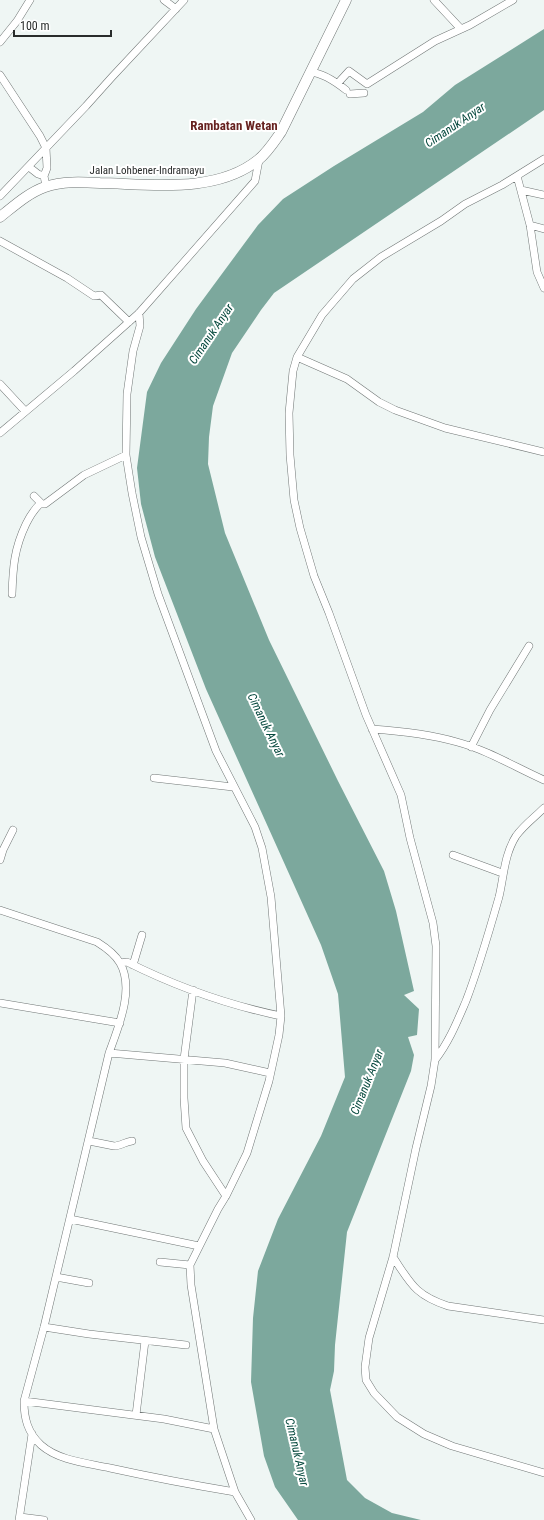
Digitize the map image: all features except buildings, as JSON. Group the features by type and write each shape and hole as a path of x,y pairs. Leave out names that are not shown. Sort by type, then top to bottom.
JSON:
{"highway":[{"name":"Jalan Lohbener-Indramayu","path":"0,217 28,196 46,186 88,182 195,184 221,180 246,169 259,160 281,132 346,0"}],"street":[{"path":"0,42 30,0"},
{"path":"164,0 176,9"},
{"path":"0,196 47,152 112,77 184,0"},
{"path":"434,0 461,29"},
{"path":"338,83 350,71 367,84 435,40 487,16 513,0"},
{"path":"310,72 318,73 338,83 348,92 364,93"},
{"path":"0,75 40,136 47,152 47,168 41,175"},
{"path":"544,159 517,176 465,204 442,221 380,257 353,279 322,315 297,358 293,371 289,413 290,455 294,500 300,528 314,576 372,729 401,795 410,838 433,923 436,946 435,1060 431,1086 393,1256 368,1345 365,1367 366,1380 374,1393 397,1417 424,1434 452,1446 544,1473"},
{"path":"0,433 74,371 139,313 255,181 259,160"},
{"path":"30,168 41,175 46,186"},
{"path":"517,176 530,225 537,272 544,288"},
{"path":"521,190 544,195"},
{"path":"530,225 544,229"},
{"path":"0,241 68,278 94,296 101,295 129,322"},
{"path":"139,313 140,322 133,350 127,394 126,455 141,537 158,594 216,751 233,787 255,827 262,848 270,898 280,1016 279,1035 270,1073 247,1153 190,1265 191,1285 214,1429 235,1492 251,1520"},
{"path":"297,358 346,379 379,402 395,410 445,428 544,452"},
{"path":"0,384 25,411"},
{"path":"12,594 13,568 16,550 34,509 41,503 45,504 84,475 126,455"},
{"path":"34,496 41,503"},
{"path":"471,747 490,710 529,646"},
{"path":"372,729 407,731 457,742 544,780"},
{"path":"154,778 233,787"},
{"path":"435,1060 456,1026 473,983 487,940 508,853 516,836 544,808"},
{"path":"0,860 5,844 13,830"},
{"path":"453,855 502,873"},
{"path":"0,910 97,942 112,953 120,963 124,977 126,995 115,1023 89,1141 44,1327 24,1401 24,1413 32,1436 42,1446 55,1454 74,1460 152,1477 235,1492"},
{"path":"133,965 142,935"},
{"path":"120,963 127,962 193,990 240,1007 280,1016"},
{"path":"193,990 184,1058 186,1128 202,1161 226,1196"},
{"path":"0,1003 115,1023"},
{"path":"109,1054 184,1058 227,1063 270,1073"},
{"path":"89,1141 114,1146 132,1141"},
{"path":"70,1219 199,1246"},
{"path":"393,1256 416,1290 434,1301 448,1306 544,1320"},
{"path":"160,1262 190,1265"},
{"path":"56,1277 89,1283"},
{"path":"44,1327 186,1345"},
{"path":"136,1416 145,1341"},
{"path":"24,1401 136,1416 214,1429"},
{"path":"32,1436 23,1518 44,1520"}],"water":[{"name":"Cimanuk Anyar","path":"544,29 544,110 274,293 232,353 213,406 209,437 208,464 225,533 269,640 384,871 396,911 414,991 404,995 419,1009 417,1035 408,1037 414,1055 411,1071 347,1232 335,1345 334,1371 330,1390 347,1480 365,1498 392,1513 421,1520 298,1520 275,1487 264,1456 251,1382 253,1318 258,1271 278,1219 321,1136 345,1077 338,994 321,945 206,689 155,557 141,504 137,468 147,392 161,363 196,309 258,225 283,199 423,112 455,85"}],"district":[{"name":"Rambatan Wetan","path":"234,125"}]}
